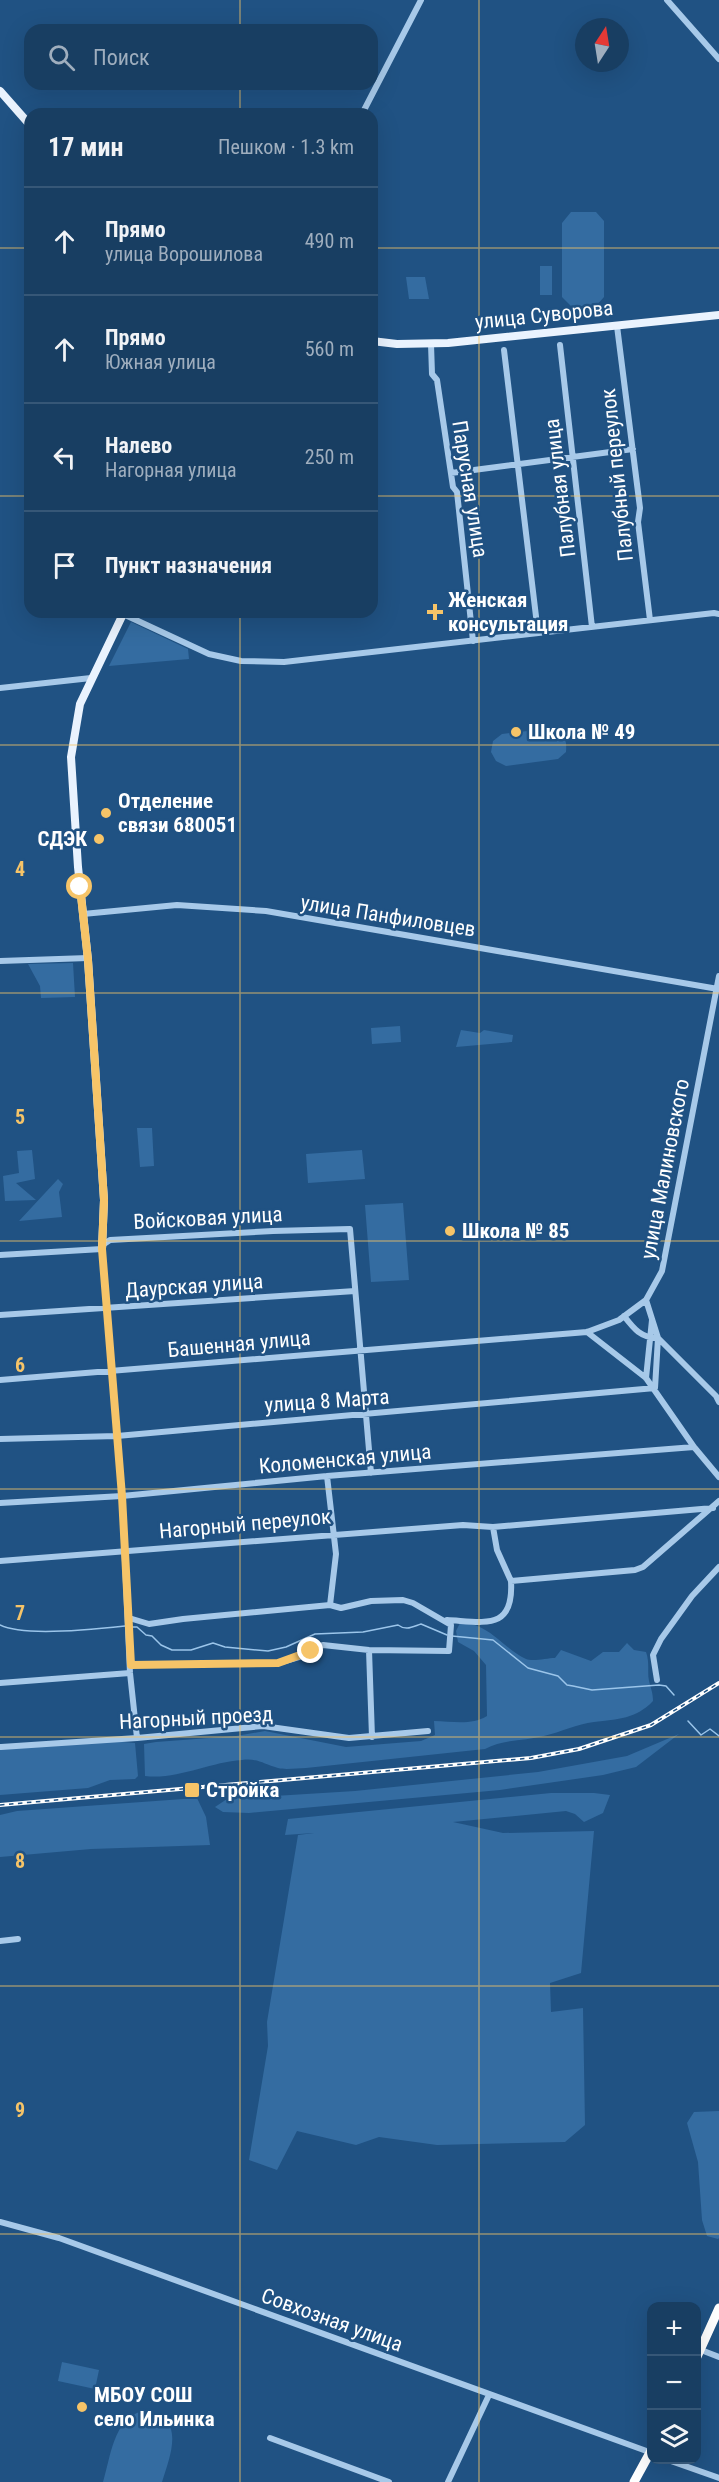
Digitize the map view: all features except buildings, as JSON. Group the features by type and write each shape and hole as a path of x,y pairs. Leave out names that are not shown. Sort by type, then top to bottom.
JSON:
{"highway":[{"path":"701,2350 719,2308"},
{"path":"634,2482 647,2459"}],"main road":[{"path":"0,91 24,118"},
{"name":"улица Суворова","path":"378,341 431,344 719,315"},
{"path":"102,1249 104,1200 88,958 82,914 70,757 80,704 121,618"}],"street":[{"path":"378,83 421,0"},
{"path":"667,0 719,59"},
{"path":"365,108 374,90"},
{"name":"Палубный переулок","path":"617,326 640,508 638,522 650,620"},
{"name":"Парусная улица","path":"431,344 432,374 436,380 453,487 457,492 473,641"},
{"name":"Палубная улица","path":"560,345 592,627"},
{"path":"504,350 538,633"},
{"path":"451,473 633,449"},
{"path":"134,618 209,654 241,661 284,662 719,614"},
{"path":"0,688 91,678"},
{"name":"улица Панфиловцев","path":"82,914 177,905 266,911 718,989"},
{"path":"0,961 88,958"},
{"name":"улица Малиновского","path":"481,1340 587,1332 624,1316 646,1300 662,1271 666,1257 719,976"},
{"name":"Войсковая улица","path":"0,1255 102,1249 104,1244 110,1240 350,1229 355,1291"},
{"path":"102,1249 126,1551 130,1673 136,1738"},
{"path":"355,1291 362,1349 370,1473"},
{"name":"Даурская улица","path":"0,1316 355,1291"},
{"path":"646,1300 658,1338 655,1388"},
{"path":"624,1316 637,1332 649,1338 658,1338 716,1396 719,1402"},
{"path":"646,1378 652,1320"},
{"path":"587,1332 646,1378 694,1447 719,1478"},
{"name":"Башенная улица","path":"0,1380 481,1340"},
{"name":"улица 8 Марта","path":"0,1439 117,1436 655,1388"},
{"name":"Коломенская улица","path":"0,1503 122,1496 327,1476 694,1447"},
{"path":"327,1476 336,1554 330,1605"},
{"path":"511,1581 639,1569 719,1501"},
{"name":"Нагорный переулок","path":"0,1561 463,1525 493,1527 713,1508"},
{"path":"447,1620 493,1621 505,1616 509,1607 511,1581 497,1550 493,1527"},
{"path":"657,1680 653,1655 661,1639 692,1596 719,1567"},
{"path":"129,1618 149,1624 183,1618 330,1605 341,1608 371,1601 403,1600 447,1620 451,1625 449,1651 369,1650 323,1645 287,1661 265,1664 131,1665"},
{"path":"369,1650 372,1737"},
{"path":"0,1683 130,1673"},
{"name":"Нагорный проезд","path":"1,1747 136,1738 263,1726 329,1737 372,1737 428,1731"},
{"path":"0,1941 18,1939"},
{"name":"Совхозная улица","path":"0,2222 59,2238 647,2451"},
{"path":"701,2350 719,2357"},
{"path":"448,2482 489,2395"},
{"path":"270,2438 389,2482"},
{"path":"679,2464 719,2478"}],"shaded area":[{"path":"571,212 596,212 604,221 604,297 596,306 571,306 562,297 562,223"},
{"path":"540,266 552,266 552,295 540,295"},
{"path":"406,277 425,277 429,299 409,299"},
{"path":"131,622 188,649 189,659 109,666"},
{"path":"554,728 561,732 566,744 566,752 558,759 506,766 496,761 491,752 493,741 502,734"},
{"path":"73,963 75,997 41,998 40,986 28,964"},
{"path":"400,1026 401,1042 372,1044 371,1028"},
{"path":"461,1030 480,1033 484,1030 513,1035 512,1042 456,1047"},
{"path":"137,1128 152,1128 154,1166 140,1167"},
{"path":"32,1150 35,1179 16,1183 36,1200 5,1201 3,1176 19,1173 17,1151"},
{"path":"362,1150 365,1179 308,1183 306,1154"},
{"path":"58,1179 63,1184 59,1192 62,1217 19,1221"},
{"path":"403,1203 409,1280 371,1282 365,1205"},
{"path":"460,1623 470,1624 487,1631 517,1654 529,1660 555,1658 561,1650 591,1661 603,1652 619,1652 627,1643 634,1650 646,1652 653,1701 647,1707 626,1717 588,1723 544,1736 499,1743 485,1749 292,1769 242,1760 157,1777 145,1776 144,1744 236,1736 265,1731 346,1747 421,1741 435,1735 434,1721 468,1722 481,1719 487,1716 486,1665 474,1651 458,1642 456,1631"},
{"path":"679,1734 636,1767 603,1775 500,1790 249,1813 223,1812 215,1807 227,1799 355,1791 538,1772 627,1756"},
{"path":"110,1741 135,1743 138,1776 135,1779 110,1780 88,1788 0,1795 0,1747"},
{"path":"551,1793 610,1795 603,1813 584,1822 575,1814 566,1811 453,1822 503,1833 594,1831 581,1973 550,1983 551,2012 583,2008 585,2125 565,2142 437,2145 379,2137 356,2145 297,2131 277,2170 249,2160 268,2046 267,2022 298,1835 314,1833 285,1835 288,1819"},
{"path":"197,1798 206,1817 210,1845 91,1849 0,1857 0,1815 17,1811"},
{"path":"719,2111 718,2239 707,2236 702,2220 698,2162 687,2123 694,2112"},
{"path":"62,2362 99,2370 95,2389 58,2381"},
{"path":"142,2411 156,2414 165,2420 170,2428 171,2448 162,2482 103,2482 111,2450 119,2431 125,2422"}],"waterway":[{"path":"130,1627 137,1627 161,1645 172,1650 191,1650 213,1643 225,1647 268,1651 286,1647 315,1634 363,1632 398,1625 406,1628 421,1624 447,1635"},
{"path":"0,1625 25,1631 125,1626"},
{"path":"452,1636 493,1640 528,1668 558,1676 567,1685 592,1690 659,1685 666,1686 674,1695"},
{"path":"688,1721 701,1735 710,1729 719,1736"}],"railway":[{"path":"0,1805 531,1758 579,1749 651,1725 719,1683"}],"place":[{"name":"Женская консультация","path":"435,612"},
{"name":"Школа № 49","path":"516,732"},
{"name":"Отделение связи 680051","path":"106,813"},
{"name":"СДЭК","path":"99,839"},
{"name":"Школа № 85","path":"450,1231"},
{"name":"Стройка","path":"192,1790"},
{"name":"МБОУ СОШ село Ильинка","path":"82,2407"}],"route":[{"path":"80,887 88,960 94,1080 104,1200 102,1249 126,1551 131,1665 278,1663 311,1651"}]}
